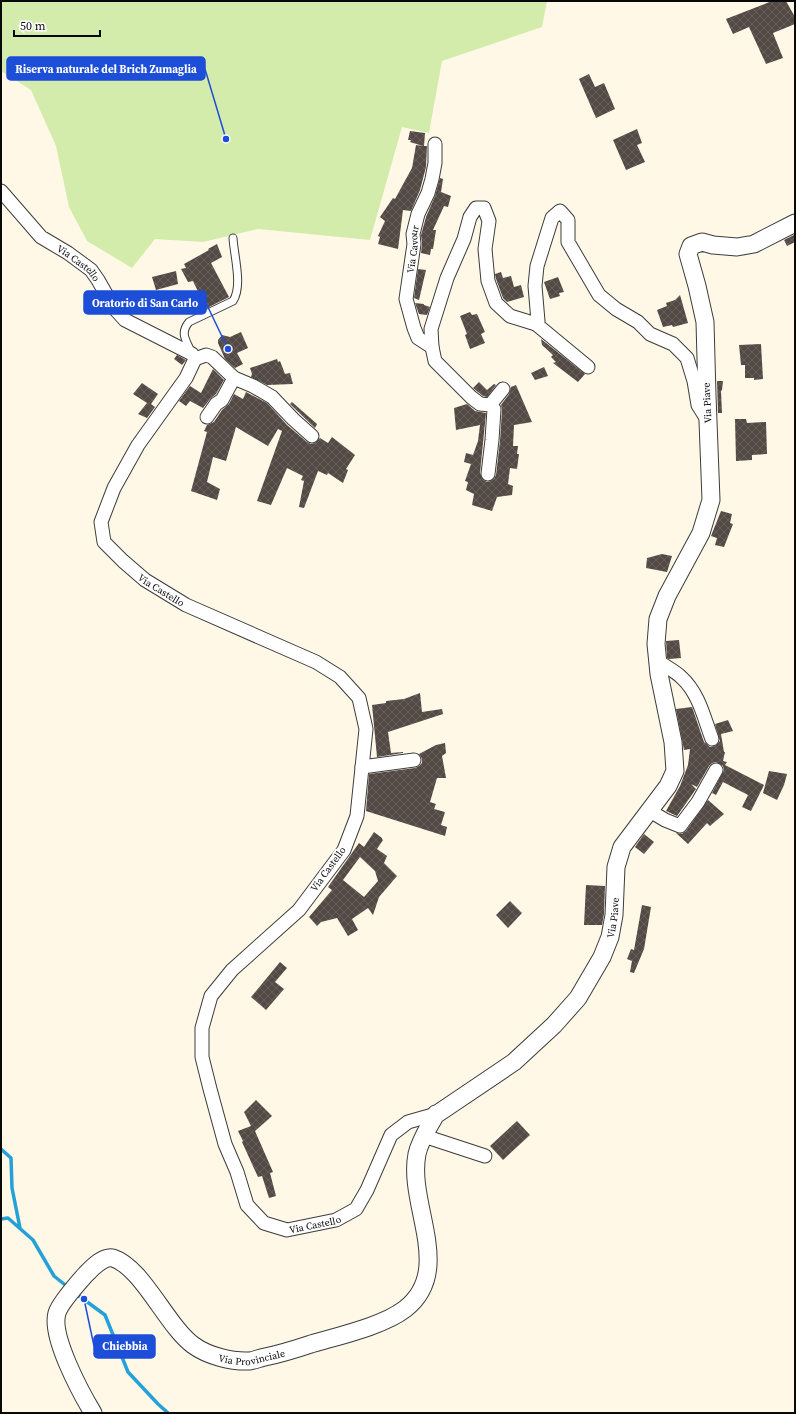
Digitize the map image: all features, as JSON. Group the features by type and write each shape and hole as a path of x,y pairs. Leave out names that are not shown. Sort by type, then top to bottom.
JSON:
{"street":[{"name":"Via Cavour","path":"432,347 418,338 406,299 414,244 413,234 418,214 428,193 432,179 435,163 435,144"},
{"name":"Via Castello","path":"1,191 41,237 68,253 91,270 114,308 125,320 193,356 206,355 212,357 234,378 253,386 272,397 312,436"},
{"path":"488,474 494,409 490,405 480,404 471,397 435,361 432,347 431,329 447,278 464,239 470,217 476,208 484,208 489,221 485,249 488,281 496,304 510,316 536,324 588,366"},
{"path":"536,324 538,321 535,286 537,266 552,218 560,211 568,220 568,242 599,295 616,309 638,322 650,334 673,344 687,358 694,381 698,405 708,421"},
{"name":"Via Piave","path":"436,1114 514,1062 554,1025 578,998 602,957 610,937 614,915 616,867 622,847 668,786 674,771 673,742 656,644 658,619 667,596 701,533 712,500 705,322 688,254 691,246 702,242 713,245 738,247 754,244 795,223"},
{"name":"Via Castello","path":"193,356 186,378 138,445 114,488 101,522 104,542 145,580 186,605 316,662 340,677 360,698 366,729 356,816 344,850 299,910 232,970 211,996 202,1028 202,1057 225,1144 237,1172 247,1204 264,1223 286,1230 336,1220 356,1209 367,1190 391,1135 408,1122 436,1114"},
{"path":"207,417 216,404 222,400 234,378"},
{"path":"490,405 503,389"},
{"path":"658,662 681,677 690,687 698,701 712,739"},
{"path":"362,767 414,760"},
{"path":"650,811 665,820 680,826 698,802 716,770"},
{"name":"Via Provinciale","path":"93,1413 79,1390 62,1350 56,1322 57,1312 65,1300 93,1266 104,1259 112,1258 135,1274 173,1325 193,1345 211,1355 228,1359 250,1361 282,1353 384,1322 405,1309 419,1294 426,1282 429,1254 416,1181 417,1155 420,1142 436,1114"},
{"path":"424,1136 485,1156"}],"lane":[{"path":"193,356 184,335 184,328 189,322 233,301 237,295 238,286 233,238"}],"green space":[{"path":"1,1 547,1 542,27 442,61 429,133 402,127 370,240 258,229 203,242 155,239 132,268 87,241 69,207 56,146 31,90 1,71"}],"building":[{"path":"772,1 786,1 795,17 795,24 773,33 783,58 766,64 749,27 733,34 726,19"},
{"path":"589,74 595,87 604,83 615,109 596,118 579,79"},
{"path":"637,129 642,143 637,145 645,162 626,170 613,140"},
{"path":"410,131 425,133 424,146 427,146 426,167 420,190 411,211 403,210 398,249 378,244 380,237 378,236 385,221 380,217 393,198 395,199 412,168 416,145 423,146 408,140"},
{"path":"440,178 443,179 441,192 451,196 448,207 444,206 433,230 436,230 433,249 431,249 430,255 421,253 421,235"},
{"path":"794,235 795,242 787,246 784,240"},
{"path":"217,244 222,257 211,263 229,297 203,310 199,304 203,302 193,281 188,282 181,269 186,268 184,264"},
{"path":"418,269 426,270 419,300 414,298"},
{"path":"176,271 178,284 156,290 152,277"},
{"path":"501,272 503,278 511,276 514,287 521,285 524,297 507,302 503,298 495,274"},
{"path":"558,277 564,292 559,293 560,296 550,299 544,282"},
{"path":"680,295 688,323 673,327 672,325 663,327 657,310 667,306 666,303 675,300"},
{"path":"415,303 424,304 430,307 427,315 419,314"},
{"path":"470,312 472,315 477,314 485,332 481,334 485,343 470,349 465,335 467,334 460,316"},
{"path":"241,332 248,348 237,353 243,364 235,368 225,359 218,340 222,335 230,337"},
{"path":"541,339 585,374 578,382 553,363 556,362 551,357 553,355 542,345"},
{"path":"761,344 763,379 754,380 754,378 745,378 745,365 741,365 739,345"},
{"path":"177,355 186,360 182,365 174,359"},
{"path":"277,359 278,362 280,361 285,374 290,373 293,384 267,385 251,377 252,374 250,368"},
{"path":"544,367 548,376 535,380 531,373"},
{"path":"213,369 224,380 216,394 203,408 190,401 186,406 179,401 190,386 201,393"},
{"path":"717,381 723,381 721,391 722,413 718,413"},
{"path":"479,382 487,390 494,384 496,385 487,397 483,396 473,388"},
{"path":"142,383 158,394 151,404 155,407 147,418 138,414 147,403 133,394"},
{"path":"516,385 532,422 514,425 513,446 518,446 517,454 519,454 517,469 510,468 508,484 513,486 512,495 497,497 492,511 472,505 474,494 466,490 468,482 465,481 471,464 464,462 466,453 473,455 478,441 480,425 456,430 454,408 467,404 475,411 486,413 480,473 483,480 487,482 491,481 496,475 500,441 501,405 509,394 511,387"},
{"path":"246,392 267,403 287,425 307,442 311,444 315,443 320,438 328,443 332,437 355,455 346,469 348,470 343,483 328,473 327,475 318,471 304,508 299,507 304,481 301,480 303,476 287,468 271,505 257,501 282,431 278,429 268,446 236,427 226,461 213,457 207,482 220,489 217,500 191,491 207,432 204,431 207,425 214,422 222,410 229,404 234,394 243,399"},
{"path":"292,402 317,424 315,428 290,404"},
{"path":"735,419 746,419 747,423 766,422 767,454 752,455 752,460 736,461"},
{"path":"721,511 732,514 730,523 733,524 724,547 715,545 717,538 711,536"},
{"path":"662,554 672,556 667,572 646,568 647,558"},
{"path":"679,640 681,658 667,658 666,641"},
{"path":"420,693 422,712 442,709 443,714 388,732 391,753 403,753 377,757 372,705 386,703 386,701 404,699"},
{"path":"692,707 704,742 710,747 715,746 720,741 715,724 728,720 733,731 721,734 725,752 723,761 727,762 725,765 764,785 751,811 742,807 748,795 723,782 716,795 712,793 724,770 723,766 716,762 709,766 697,787 691,784 696,789 677,816 666,811 680,786 688,765 690,749 684,750 676,709"},
{"path":"445,743 446,753 442,756 446,778 437,778 430,802 436,804 434,809 445,812 441,825 447,827 445,836 366,811 369,774 415,768 422,763 422,759 419,754 436,745"},
{"path":"769,771 787,774 777,800 763,793"},
{"path":"708,800 724,814 710,826 707,823 688,844 676,833 682,834 686,831"},
{"path":"374,832 382,838 383,840 377,849 387,856 384,863 397,876 379,897 373,915 368,908 352,919 358,930 348,936 337,918 321,922 317,926 309,917 332,890 328,887 359,843 364,847","holes":["360,857 375,871 378,881 364,897 343,880"]},
{"path":"644,834 654,842 644,854 635,847"},
{"path":"586,885 605,886 602,925 584,925"},
{"path":"510,901 522,913 508,928 496,915"},
{"path":"642,905 651,907 644,949 634,973 630,972 632,961 627,959 631,949 634,950"},
{"path":"280,962 287,968 275,982 284,989 266,1010 251,997"},
{"path":"256,1100 272,1116 255,1131 273,1172 270,1173 276,1196 269,1198 262,1176 258,1177 238,1131 251,1126 244,1112"},
{"path":"517,1121 530,1135 503,1160 490,1146"}],"waterway":[{"path":"1,1149 11,1158 12,1188 20,1228"},
{"path":"1,1219 8,1218 33,1240 54,1276 69,1288"},
{"path":"75,1293 105,1315 128,1372 168,1413"}],"place":[{"name":"Riserva naturale del Brich Zumaglia","path":"226,139"},
{"name":"Oratorio di San Carlo","path":"228,349"},
{"name":"Chiebbia","path":"84,1299"}]}
